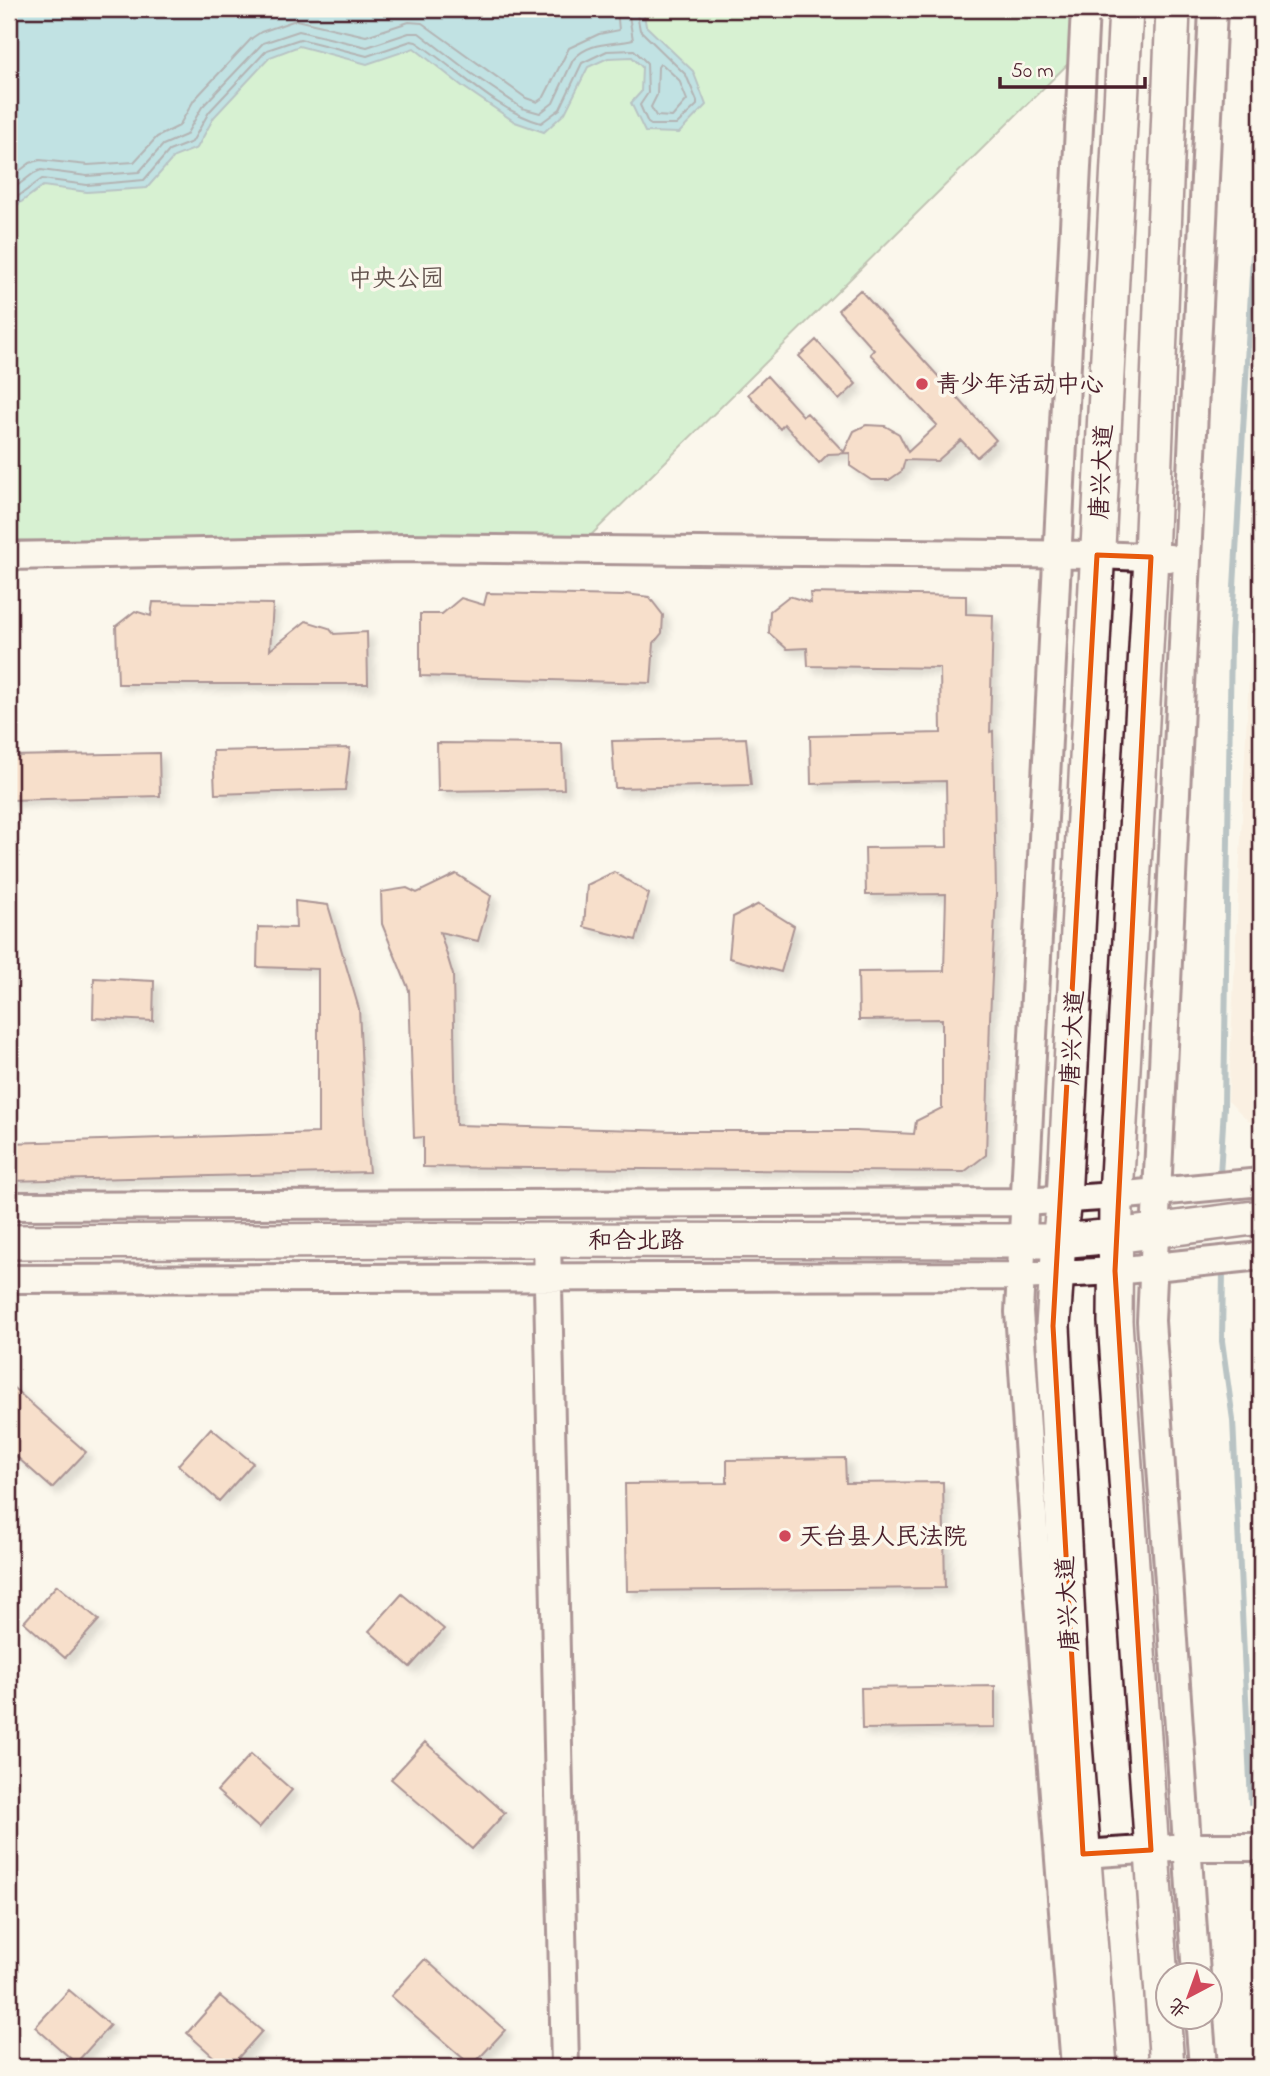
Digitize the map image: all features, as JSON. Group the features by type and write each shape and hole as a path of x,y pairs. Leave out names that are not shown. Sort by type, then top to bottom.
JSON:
{"main road":[{"name":"唐兴大道","path":"1100,2067 1073,1718 1053,1326 1064,1200 1126,9"},
{"path":"1167,2067 1115,1322 1115,1236 1151,557 1173,9"},
{"name":"和合北路","path":"9,1242 1059,1241 1261,1217"}],"street":[{"path":"1075,2067 1020,1312 1085,9"},
{"path":"1195,1960 1151,1321 1213,9"},
{"path":"9,556 405,548 1097,555 1187,559"},
{"path":"9,1206 1024,1202 1261,1182"},
{"path":"547,1240 565,2067"},
{"path":"9,1279 1021,1276 1115,1271 1261,1256"},
{"path":"1083,1854 1188,1847 1261,1847"},
{"path":"1200,2030 1203,2067"}],"highlighted area":[{"path":"1097,555 1151,557 1115,1271 1151,1850 1083,1854 1053,1326"}],"shaded area":[{"path":"1261,429 1261,1133 1228,1101"}],"green space":[{"name":"中央公园","path":"9,9 1084,9 1083,49 577,549 9,540"}],"water":[{"path":"9,9 643,9 646,26 693,71 706,105 679,133 645,132 631,103 641,92 642,67 632,57 608,58 588,67 565,113 544,132 515,122 462,86 414,48 367,64 299,46 270,57 214,117 197,148 174,157 147,188 87,192 43,186 9,211"}],"building":[{"name":"青少年活动中心","path":"860,290 996,440 977,457 961,440 937,461 905,460 902,471 889,480 871,480 850,466 850,453 828,454 819,463 784,424 780,429 748,394 767,376 803,416 807,413 844,452 854,431 866,425 885,426 899,434 908,452 937,425 870,354 874,350 838,310"},
{"path":"816,340 856,384 839,400 799,356"},
{"path":"487,593 626,594 649,597 663,615 662,633 654,643 651,683 420,676 420,614 442,614 461,598 484,605"},
{"path":"810,593 966,596 966,614 993,615 990,732 993,731 996,893 986,1155 964,1172 423,1167 423,1137 414,1138 409,990 382,924 381,892 407,888 417,893 456,874 491,896 478,941 440,932 453,975 456,1125 914,1134 916,1121 942,1108 942,1019 859,1020 858,972 944,971 946,894 866,895 865,848 947,847 946,781 811,784 810,736 941,733 940,668 808,666 807,648 787,649 769,633 770,611 789,596 811,603"},
{"path":"153,602 273,604 270,650 306,621 329,628 334,634 367,632 368,684 118,684 116,626 135,611 151,616"},
{"path":"746,738 751,785 615,788 612,741"},
{"path":"437,743 562,744 564,789 438,791"},
{"path":"350,748 345,790 215,794 213,751"},
{"path":"159,753 160,796 9,800 9,756"},
{"path":"614,872 649,894 636,940 584,927 587,885"},
{"path":"295,901 328,905 359,1009 369,1172 9,1181 9,1143 318,1133 318,969 257,967 258,927 296,928"},
{"path":"759,904 794,926 781,972 729,958 733,917"},
{"path":"94,978 154,981 153,1021 93,1018"},
{"path":"9,1384 86,1452 52,1488 9,1450"},
{"path":"211,1428 253,1463 219,1501 178,1465"},
{"name":"天台县人民法院","path":"845,1458 846,1483 943,1482 945,1588 627,1591 625,1484 727,1483 727,1460"},
{"path":"57,1585 99,1620 65,1658 24,1622"},
{"path":"402,1594 444,1629 410,1667 369,1631"},
{"path":"995,1686 995,1727 862,1729 861,1688"},
{"path":"425,1742 505,1813 472,1849 391,1779"},
{"path":"251,1754 292,1790 259,1828 217,1791"},
{"path":"425,1959 505,2030 472,2066 391,1996"},
{"path":"69,1990 110,2025 76,2063 35,2027"},
{"path":"220,1996 262,2031 230,2067 225,2067 187,2033"}],"waterway":[{"path":"1220,1175 1224,1107 1231,639 1261,118"},
{"path":"1223,1270 1222,1341 1233,1420 1251,1803"},
{"path":"1255,1863 1261,2005"}],"place":[{"name":"青少年活动中心","path":"922,384"},
{"name":"天台县人民法院","path":"785,1536"}]}
